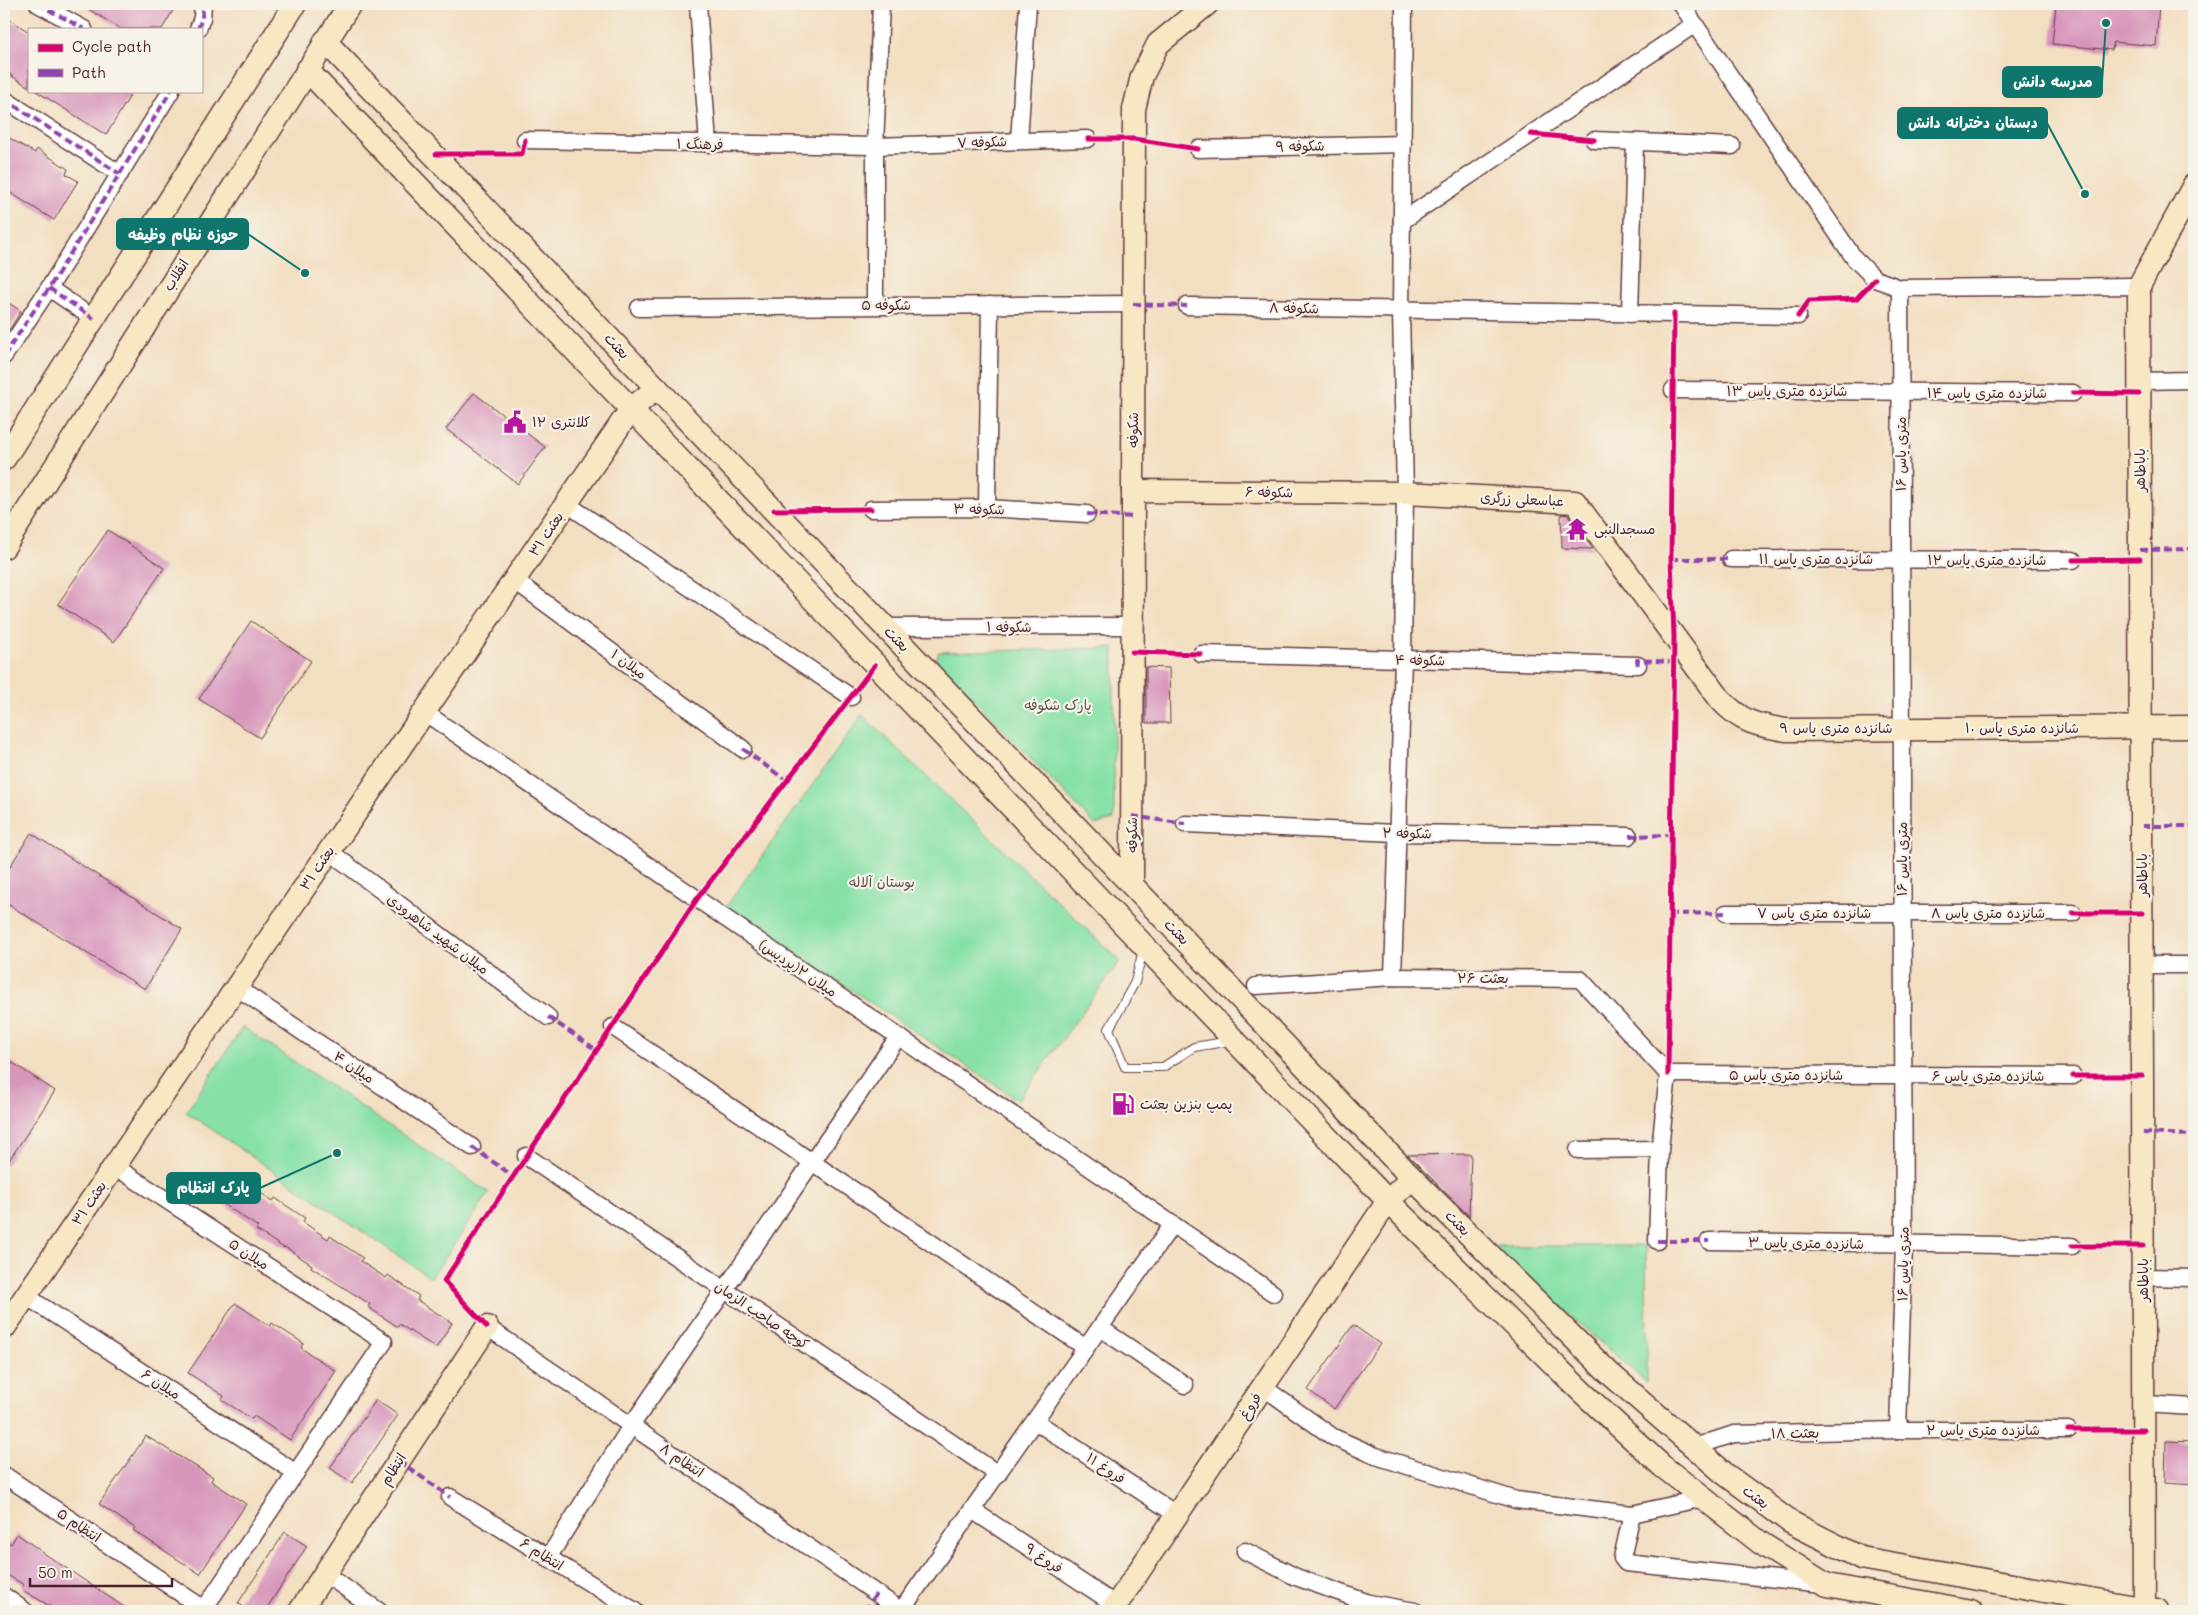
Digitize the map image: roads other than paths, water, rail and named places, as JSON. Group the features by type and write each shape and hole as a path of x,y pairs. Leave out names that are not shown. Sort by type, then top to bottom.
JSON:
{"main road":[{"path":"4,459 295,4"},
{"name":"انقلاب","path":"4,548 350,4"},
{"name":"شکوفه","path":"1132,885 1134,109 1142,76 1158,44 1207,4"},
{"name":"بعثت","path":"325,41 1412,1178 1608,1372 1725,1474 1790,1522 1861,1558 2149,1611"},
{"path":"307,70 1388,1201 1583,1393 1662,1466 1762,1544 1827,1585 1972,1611"},
{"name":"باباطاهر","path":"2149,1611 2143,1277 2139,286 2194,185"},
{"name":"بعثت ۳۱","path":"4,1328 631,409 658,388"},
{"name":"شکوفه ۶","path":"1133,491 1405,493"},
{"name":"عباسعلی زرگری","path":"1405,493 1575,502 1720,699"},
{"name":"شانزده متری یاس ۹","path":"1720,699 1735,715 1755,725 1786,730 1902,729"},
{"path":"2141,727 2194,727"},
{"name":"شانزده متری یاس ۱۰","path":"1902,729 2141,727"},
{"name":"فروغ","path":"1114,1608 1388,1201 1412,1178"},
{"name":"انتظام","path":"300,1611 487,1327"}],"street":[{"path":"38,4 82,28"},
{"path":"198,28 202,18 203,4"},
{"path":"698,4 708,144"},
{"path":"875,305 875,146 881,4"},
{"path":"1019,141 1028,4"},
{"path":"1393,977 1403,660 1405,493 1401,311 1404,4"},
{"path":"1681,4 1854,258 1875,279 1900,288 2139,286"},
{"path":"1402,222 1695,24"},
{"path":"4,356 50,288 171,92"},
{"path":"4,99 120,174"},
{"name":"شکوفه ۷","path":"875,146 1088,138"},
{"name":"فرهنگ ۱","path":"526,140 875,146"},
{"path":"1594,140 1732,146"},
{"path":"1630,314 1634,142"},
{"name":"شکوفه ۹","path":"1198,149 1403,144"},
{"path":"50,288 94,319"},
{"name":"۱۶ متری یاس","path":"1898,1430 1904,1244 1900,288"},
{"name":"شکوفه ۵","path":"639,308 1133,304"},
{"path":"987,508 990,305"},
{"name":"شکوفه ۸","path":"1187,306 1798,316"},
{"path":"2140,381 2194,380"},
{"name":"شانزده متری یاس ۱۳","path":"1673,390 1901,392"},
{"name":"شانزده متری یاس ۱۴","path":"1901,392 2073,393"},
{"path":"567,504 851,697"},
{"name":"شکوفه ۳","path":"871,509 987,508 1087,514"},
{"name":"شانزده متری یاس ۱۱","path":"1731,559 1901,559"},
{"name":"شانزده متری یاس ۱۲","path":"1901,559 2073,560"},
{"name":"میلان ۱","path":"514,580 743,748"},
{"name":"شکوفه ۱","path":"886,627 1132,626"},
{"name":"شکوفه ۴","path":"1201,654 1638,665"},
{"name":"میلان ۲(پردیس)","path":"424,712 1273,1294"},
{"name":"شکوفه ۲","path":"1184,824 1397,833 1629,836"},
{"name":"میلان شهید شاهرودی","path":"329,851 548,1017"},
{"name":"شانزده متری یاس ۷","path":"1726,913 1903,913"},
{"name":"شانزده متری یاس ۸","path":"1903,913 2073,913"},
{"path":"2142,965 2194,965"},
{"name":"بعثت ۲۶","path":"1256,986 1393,977 1580,979 1668,1074"},
{"name":"میلان ۴","path":"236,987 472,1147"},
{"path":"613,1027 1086,1348"},
{"path":"548,1558 631,1426 898,1037"},
{"path":"1657,1241 1660,1148 1668,1074"},
{"name":"شانزده متری یاس ۵","path":"1668,1074 1903,1075"},
{"name":"شانزده متری یاس ۶","path":"1903,1075 2073,1076"},
{"path":"1578,1150 1660,1148"},
{"name":"کوچه صاحب الزمان","path":"526,1156 998,1474"},
{"name":"میلان ۵","path":"114,1166 384,1342 296,1473"},
{"path":"901,1611 1172,1225"},
{"name":"شانزده متری یاس ۳","path":"1709,1242 2072,1246"},
{"path":"2143,1277 2194,1278"},
{"name":"میلان ۶","path":"26,1296 296,1473"},
{"name":"انتظام ۸","path":"487,1327 901,1611"},
{"path":"1100,1328 1184,1384"},
{"path":"1262,1387 1333,1437 1376,1456 1516,1500 1632,1514 1703,1498"},
{"path":"2144,1404 2194,1407"},
{"name":"فروغ ۱۱","path":"1035,1421 1177,1515"},
{"name":"بعثت ۱۸","path":"1694,1447 1734,1434 1898,1430"},
{"name":"شانزده متری یاس ۲","path":"1898,1430 2068,1430"},
{"name":"انتظام ۵","path":"4,1475 204,1609 296,1473"},
{"name":"انتظام ۶","path":"450,1497 635,1611"},
{"name":"فروغ ۹","path":"972,1510 1114,1608"},
{"path":"1632,1514 1622,1558 1626,1563 1827,1585"},
{"path":"1245,1551 1296,1577 1367,1607 1415,1611"},
{"path":"325,1574 379,1611"},
{"path":"4,1596 25,1611"}],"lane":[{"path":"1144,945 1136,982 1109,1029 1125,1067 1163,1067 1194,1046 1235,1040"}],"place":[{"name":"مدرسه دانش","path":"2106,23"},
{"name":"دبستان دخترانه دانش","path":"2085,194"},
{"name":"حوزه نظام وظیفه","path":"305,273"},
{"name":"کلانتری ۱۲","path":"515,422"},
{"name":"مسجدالنبی","path":"1577,529"},
{"name":"پمپ بنزین بعثت","path":"1123,1104"},
{"name":"پارک انتظام","path":"337,1153"}],"park label":[{"name":"پارک شکوفه","path":"1058,705"},
{"name":"بوستان آلاله","path":"882,882"}]}
